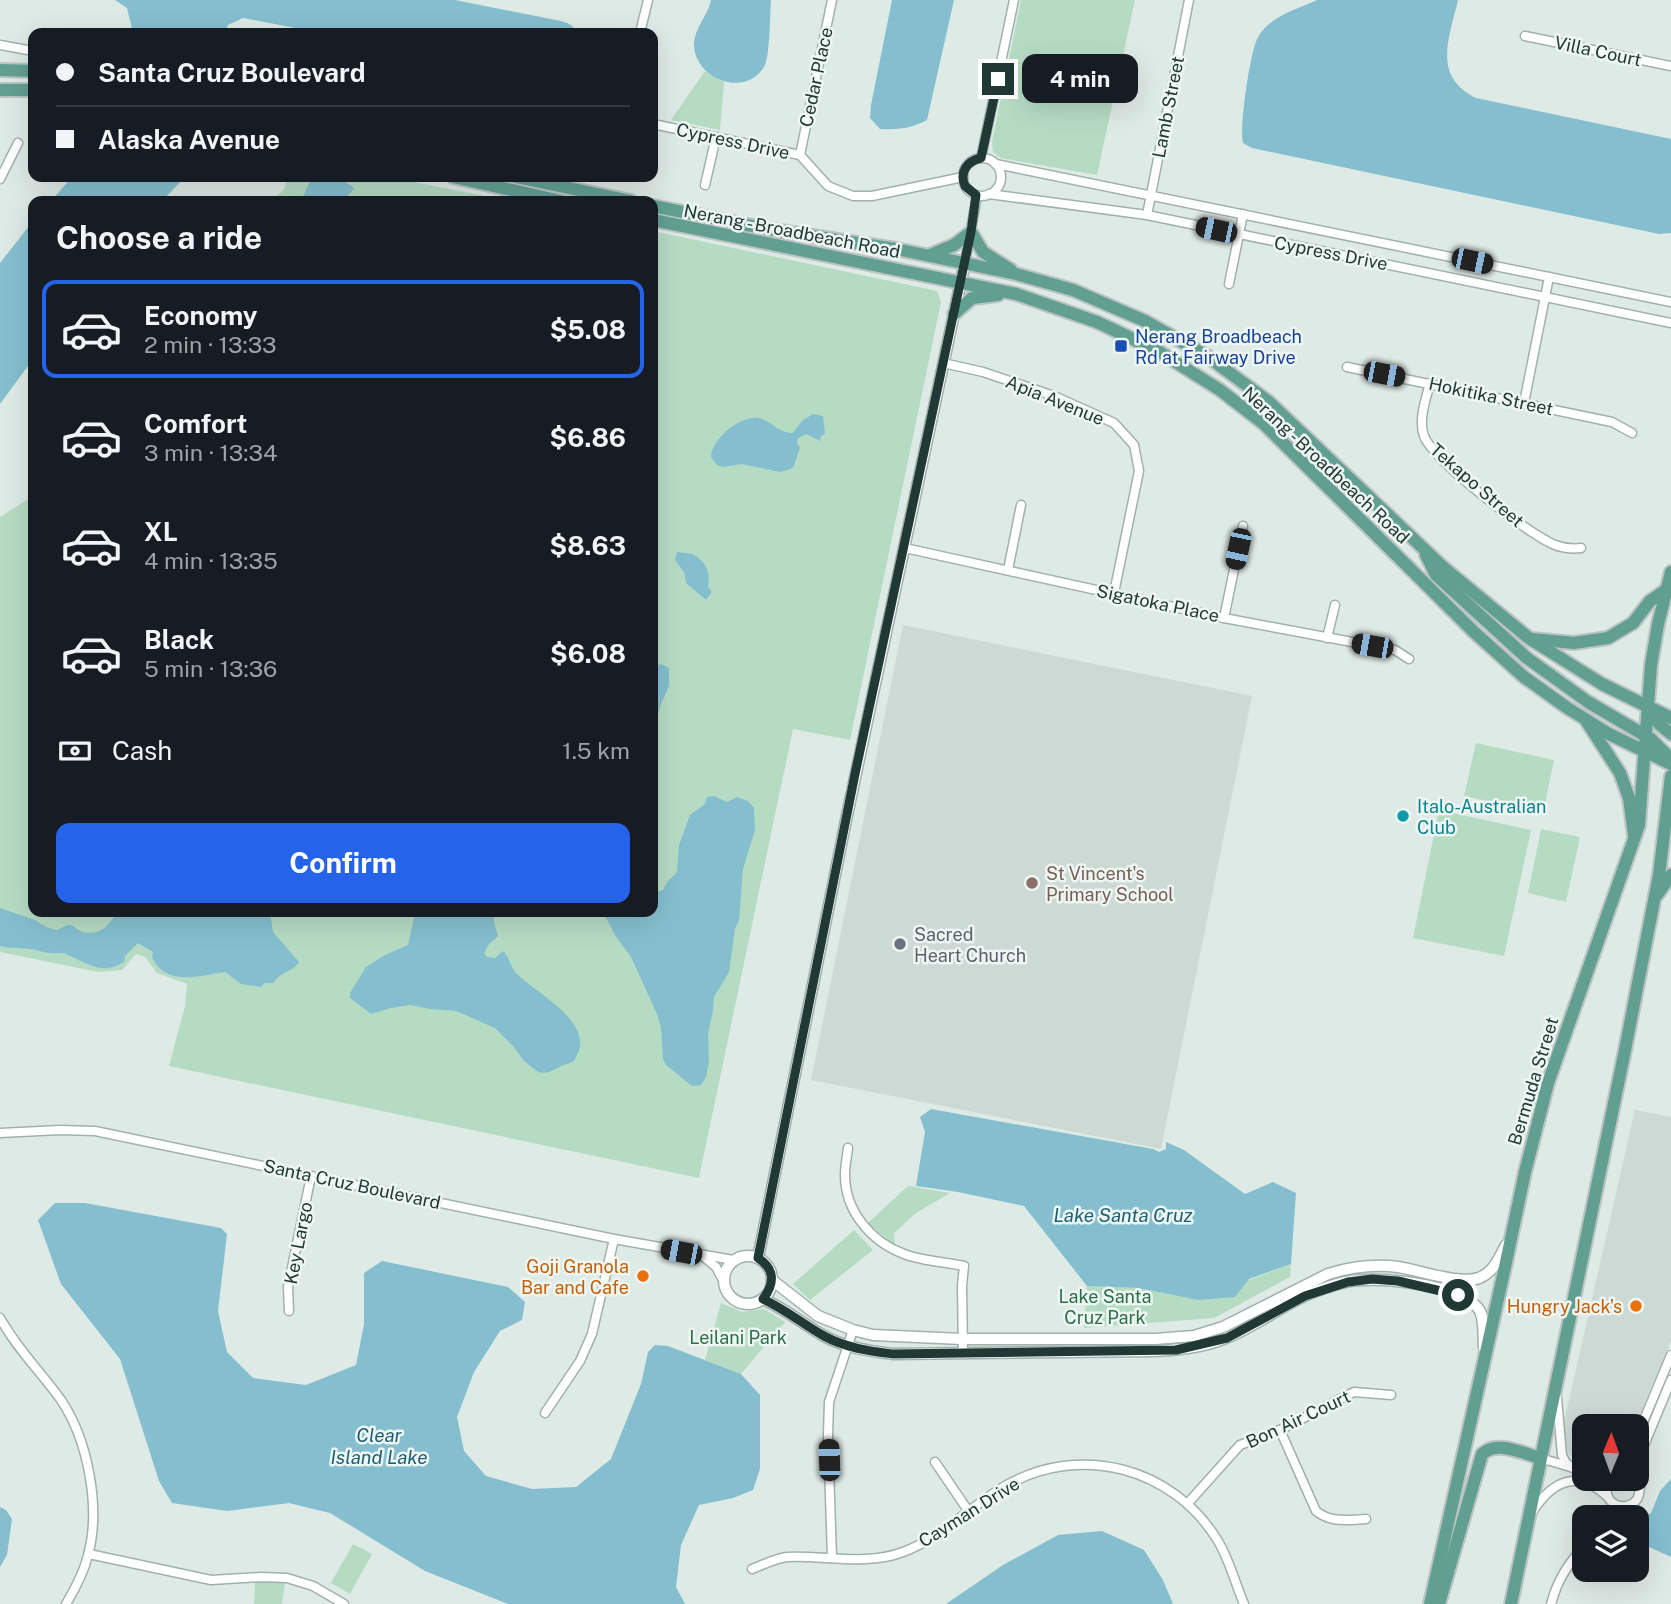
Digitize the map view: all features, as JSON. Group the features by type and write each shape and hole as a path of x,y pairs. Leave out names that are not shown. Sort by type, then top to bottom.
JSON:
{"main road":[{"path":"0,71 28,71"},
{"path":"0,89 28,90"},
{"path":"476,182 538,196"},
{"path":"540,182 607,196"},
{"name":"Nerang - Broadbeach Road","path":"658,207 767,229 860,242 1016,274 1056,284 1122,310 1164,331 1214,362 1278,410 1480,600 1530,639 1602,684 1671,718"},
{"name":"Nerang - Broadbeach Road","path":"658,221 1016,294 1068,310 1158,351 1220,390 1264,424 1499,655 1548,695 1645,752 1671,761"},
{"path":"930,256 954,245 971,232 983,252 1016,274"},
{"path":"954,314 978,295 1016,294"},
{"path":"1422,547 1436,575 1527,658 1588,702 1646,736 1671,761"},
{"name":"Bermuda Street","path":"1430,1604 1539,1115 1555,1062 1636,839 1641,812 1654,648 1671,572"},
{"path":"1530,639 1574,643 1608,638 1633,623 1650,600 1666,590"},
{"path":"1648,708 1659,724 1671,734"},
{"path":"1585,719 1620,773 1629,798 1636,839"},
{"path":"1511,1604 1654,899 1671,776"},
{"path":"1654,899 1671,875"},
{"path":"1439,1604 1482,1454 1487,1449 1497,1447 1540,1458"}],"street":[{"path":"641,28 648,0"},
{"name":"Cedar Place","path":"800,155 832,0"},
{"path":"981,158 1014,0"},
{"name":"Lamb Street","path":"1147,215 1189,0"},
{"name":"Villa Court","path":"1525,36 1671,66"},
{"path":"0,45 28,50"},
{"name":"Cypress Drive","path":"658,125 800,155 828,186 853,196 872,196 962,177"},
{"path":"705,185 716,137"},
{"path":"0,178 18,143"},
{"path":"981,158 996,164 1000,170 1000,181 989,194 976,195 967,189 962,177 967,165 981,158"},
{"name":"Cypress Drive","path":"996,164 1671,302"},
{"name":"Cypress Drive","path":"989,194 1147,215 1671,323"},
{"path":"758,1258 848,809 961,282 976,195"},
{"path":"1230,284 1243,215"},
{"path":"1524,403 1549,277"},
{"name":"Apia Avenue","path":"943,363 983,372 1054,396 1114,423 1134,445 1139,471 1114,593"},
{"name":"Hokitika Street","path":"1346,366 1612,422 1632,433"},
{"name":"Tekapo Street","path":"1430,383 1422,425 1426,441 1434,451 1533,533 1555,545 1581,548"},
{"path":"1008,570 1021,505"},
{"path":"1224,618 1243,526"},
{"name":"Sigatoka Place","path":"905,548 1224,618 1395,650 1409,659"},
{"path":"1327,638 1335,605"},
{"name":"Santa Cruz Boulevard","path":"0,1133 95,1131 614,1239 733,1260"},
{"path":"848,1148 845,1176 849,1200 862,1224 880,1244 907,1255 964,1265 963,1353"},
{"name":"Key Largo","path":"289,1311 288,1287 311,1175"},
{"path":"772,1280 818,1316 853,1330 896,1338 1155,1339 1194,1336 1223,1327 1328,1274 1359,1266 1384,1266 1462,1279 1479,1278 1493,1268 1511,1234"},
{"path":"545,1413 580,1361 592,1334 614,1239"},
{"path":"703,1256 716,1267 728,1294 739,1302 752,1304 763,1299 770,1290 772,1280 769,1267 758,1258 746,1255 733,1260 726,1269 723,1280"},
{"path":"1359,1266 1360,1280"},
{"path":"1417,1271 1434,1279 1469,1287 1467,1293 1458,1295"},
{"path":"763,1299 789,1311 825,1336 848,1346 893,1354 1152,1351 1192,1348 1227,1338 1319,1289 1360,1280 1405,1282 1458,1295 1471,1301 1481,1314 1485,1359"},
{"path":"0,1318 12,1339 62,1402 78,1434 89,1465 93,1500 89,1554 76,1588 66,1604"},
{"path":"832,1558 830,1402 853,1330"},
{"path":"1649,1416 1668,1372 1671,1355"},
{"path":"1649,1420 1671,1380"},
{"path":"1556,1381 1561,1451 1565,1462 1572,1467"},
{"name":"Bon Air Court","path":"1188,1503 1240,1445 1280,1430 1354,1392 1391,1395"},
{"path":"1280,1430 1315,1511 1326,1519 1336,1521 1366,1519"},
{"path":"1540,1458 1572,1468"},
{"path":"934,1462 969,1512"},
{"name":"Cayman Drive","path":"752,1569 784,1557 882,1558 900,1553 917,1546 1005,1487 1031,1474 1068,1464 1099,1465 1141,1474 1188,1503 1231,1565 1244,1604"},
{"path":"1527,1521 1545,1494 1563,1482 1589,1484 1616,1505 1627,1506 1637,1499 1638,1491"},
{"path":"1607,1491 1608,1497"},
{"path":"89,1554 211,1580 287,1578 313,1586 344,1604"},
{"path":"1551,1604 1558,1580 1572,1560"}],"shaded area":[{"name":"St Vincent's Primary School","path":"903,625 1252,696 1161,1149 811,1080"},
{"path":"1635,1110 1671,1117 1671,1341 1640,1414 1572,1414 1572,1456 1567,1451 1564,1422"}],"green space":[{"path":"1021,0 1135,0 1097,175 1001,158 993,152 992,142"},
{"path":"705,71 724,82 720,130 671,120"},
{"path":"286,182 414,182 485,196 277,196 284,190"},
{"path":"658,232 937,291 941,302 850,740 793,729 699,1178 169,1066 185,1006 187,984 157,973 145,957 136,954 122,970 98,972 0,952 0,517 28,499 28,917 658,917"},
{"path":"1476,743 1554,760 1543,813 1464,796"},
{"path":"1439,810 1531,830 1504,956 1413,938"},
{"path":"1541,829 1580,837 1566,902 1528,893"},
{"path":"908,1186 950,1193 916,1213 894,1233 895,1246 868,1223"},
{"path":"854,1230 873,1250 810,1300 793,1284"},
{"name":"Lake Santa Cruz Park","path":"1291,1264 1290,1277 1214,1318 1084,1328 1087,1286 1138,1288 1198,1300"},
{"name":"Leilani Park","path":"721,1303 742,1312 764,1309 785,1322 741,1374 705,1360"},
{"path":"353,1544 372,1554 350,1594 331,1583"},
{"path":"285,1582 282,1604 254,1604 255,1583"}],"water":[{"path":"115,0 455,0 561,21 574,28 295,28 243,18 227,28 132,28 127,8"},
{"path":"711,0 771,0 767,60 757,75 746,81 735,83 712,76 703,68 697,57 695,39"},
{"path":"892,0 954,0 927,120 905,128 880,129 870,118 871,105"},
{"path":"1317,0 1458,0 1447,55 1453,79 1462,89 1476,98 1671,139 1671,233 1659,234 1252,148 1243,143 1246,90 1258,37 1276,19"},
{"path":"68,182 180,182 167,196 55,196"},
{"path":"310,182 346,182 354,188 347,196 303,196"},
{"path":"28,227 28,366 0,404 0,263"},
{"path":"813,414 823,416 825,434 820,441 806,434 798,438 800,448 793,468 780,472 742,464 723,467 717,465 711,457 712,450 721,436 743,420 758,418 783,431 793,433 803,420"},
{"path":"677,552 693,554 704,564 709,577 708,587 712,592 706,600 686,583 684,572 675,560"},
{"path":"658,665 669,668 669,686 658,715"},
{"path":"714,796 727,802 737,797 748,801 754,808 755,830 743,869 739,920 735,929 729,972 714,997 708,1034 709,1061 706,1077 701,1085 692,1086 666,1065 657,1014 631,957 606,917 658,917 658,892 663,890 677,872 679,845 690,815 705,804 707,797"},
{"path":"0,908 35,920 46,927 57,930 72,925 78,930 91,933 103,929 114,917 271,917 273,932 299,962 274,983 265,983 261,987 241,984 225,972 194,977 174,976 158,966 152,957 153,952 138,943 125,956 124,962 107,968 93,966 63,953 0,946"},
{"path":"494,917 498,936 484,953 487,957 495,958 503,951 517,974 570,1019 580,1041 574,1060 550,1072 538,1072 524,1061 495,1028 456,1011 410,1005 371,1014 350,998 350,993 366,967 408,945 414,918"},
{"name":"Lake Santa Cruz","path":"931,1109 1159,1152 1166,1149 1166,1142 1184,1150 1245,1194 1273,1182 1296,1193 1291,1264 1249,1279 1235,1297 1198,1300 1138,1288 1087,1286 1024,1206 916,1186 925,1132 920,1117"},
{"name":"Clear Island Lake","path":"55,1203 85,1203 221,1228 227,1234 218,1311 227,1352 253,1378 306,1385 356,1365 364,1324 364,1273 382,1261 508,1287 525,1302 522,1320 500,1331 474,1372 457,1417 464,1451 486,1476 532,1489 576,1487 611,1459 641,1384 648,1352 655,1345 668,1346 741,1374 760,1395 760,1469 753,1490 733,1498 699,1505 681,1545 676,1587 685,1604 508,1604 425,1571 330,1513 289,1503 227,1511 172,1503 159,1481 120,1359 61,1284 38,1220"},
{"path":"1671,1479 1671,1557 1649,1547 1649,1514 1660,1491"},
{"path":"0,1507 6,1510 12,1519 7,1555 0,1567"},
{"path":"1102,1531 1144,1550 1163,1580 1173,1604 946,1604 1003,1565 1058,1535"}],"place":[{"name":"Nerang Broadbeach Rd at Fairway Drive","path":"1121,346"},
{"name":"Italo-Australian Club","path":"1403,816"},
{"name":"St Vincent's Primary School","path":"1032,883"},
{"name":"Sacred Heart Church","path":"900,944"},
{"name":"Goji Granola Bar and Cafe","path":"643,1276"},
{"name":"Hungry Jack's","path":"1636,1306"}],"route":[{"path":"998,79 981,158 969,163 963,174 968,191 976,195 971,232 855,774 758,1258 765,1262 772,1275 770,1290 763,1299 789,1311 825,1336 848,1346 893,1354 1176,1350 1227,1338 1319,1289 1348,1282 1372,1279 1398,1281 1458,1295"}]}
